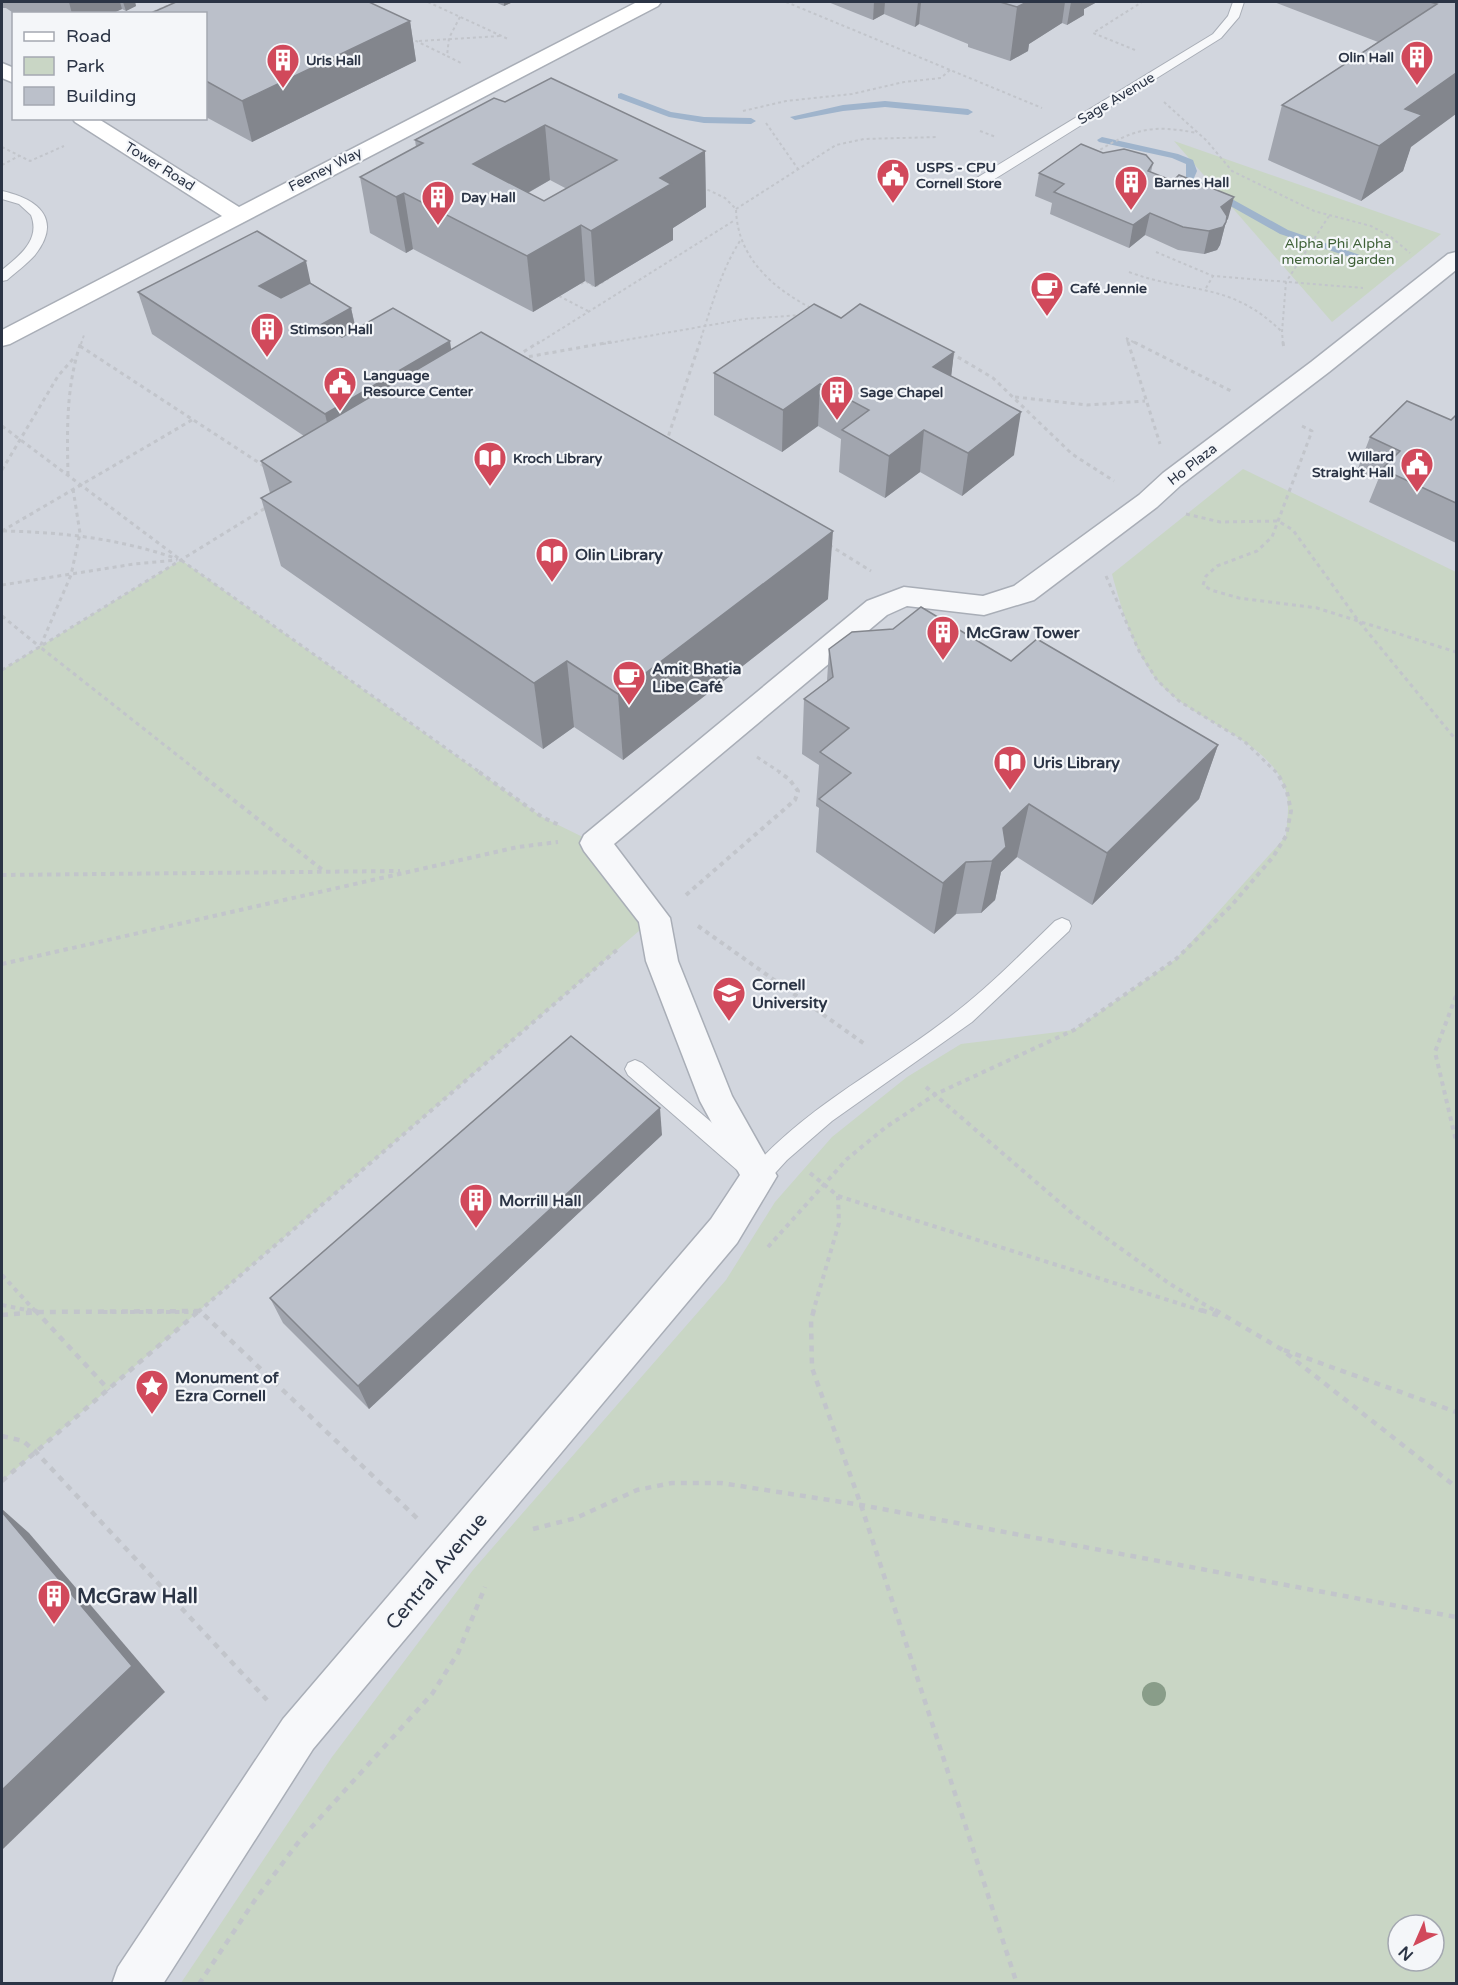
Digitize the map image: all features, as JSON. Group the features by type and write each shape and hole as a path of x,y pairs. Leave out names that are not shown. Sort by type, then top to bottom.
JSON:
{"street":[{"name":"Feeney Way","path":"2,339 237,216 448,115 497,81 651,2"},
{"name":"Tower Road","path":"85,120 212,198 237,216"},
{"name":"Ho Plaza","path":"904,596 984,606 1024,593 1148,501 1172,479 1456,259"},
{"path":"759,1176 713,1090 662,961 654,918 595,843 877,608 904,596"},
{"name":"Central Avenue","path":"135,1983 298,1734 724,1231 759,1176"}],"lane":[{"name":"Sage Avenue","path":"980,182 1217,36 1233,17 1238,2"},
{"path":"2,195 15,197 28,203 37,212 42,224 39,238 29,253 2,276"},
{"path":"634,1069 759,1176 778,1152 810,1126 952,1027 1062,926"}],"path":[{"path":"153,12 176,2"},
{"path":"428,2 509,39"},
{"path":"786,2 1042,108"},
{"path":"1142,2 1093,33 1171,65"},
{"path":"447,56 449,38 460,17"},
{"path":"417,41 502,36"},
{"path":"406,37 497,81"},
{"path":"743,111 786,101 852,94 904,82 941,78 950,70"},
{"path":"1139,84 1200,133 1232,171 1329,216 1371,226 1391,237 1408,252"},
{"path":"766,123 798,169"},
{"path":"1106,146 1141,128 1158,126 1200,133"},
{"path":"736,209 836,145 851,140 938,137"},
{"path":"2,147 30,161 67,144"},
{"path":"2,165 20,156"},
{"path":"694,183 725,198 736,209"},
{"path":"736,209 735,220 740,241 770,280 787,295 819,312"},
{"path":"1290,389 1282,332 1286,282 1329,216"},
{"path":"735,220 509,360 745,319 806,315"},
{"path":"663,450 720,280 730,256 740,241"},
{"path":"1156,252 1213,276 1242,280 1416,291"},
{"path":"1129,272 1145,278 1206,288 1228,295 1259,311 1282,332"},
{"path":"577,286 585,281 595,287 615,275"},
{"path":"1206,288 1213,276"},
{"path":"568,291 559,296 589,311"},
{"path":"68,476 67,412 70,380 75,357 88,325"},
{"path":"1172,479 1144,401 1126,338 1312,431 1272,537 1257,552 1217,566 1206,576 1203,585 1208,590 1221,595 1294,603 1357,619 1456,652"},
{"path":"80,346 269,470"},
{"path":"946,350 993,378 1072,454 1148,501 1181,513 1220,522 1278,521 1287,525 1297,534 1357,619 1456,740"},
{"path":"2,470 58,376 75,357"},
{"path":"1014,397 1087,405 1144,401"},
{"path":"2,531 192,420"},
{"path":"2,426 181,560 542,817 595,843"},
{"path":"40,647 71,575 80,533 72,489"},
{"path":"2,670 268,506"},
{"path":"2,531 80,533 124,541 181,560"},
{"path":"824,542 861,563 904,596"},
{"path":"766,1249 847,1159 886,1127 936,1094 1074,1030 1176,959 1231,906 1273,857 1286,836 1292,811 1287,792 1275,769 1244,741 1179,701 1157,680 1139,651 1091,543"},
{"path":"2,585 134,564 181,560"},
{"path":"2,616 325,872"},
{"path":"2,1481 654,918 690,892 795,800 798,791 789,779 725,733"},
{"path":"2,964 545,842 595,843"},
{"path":"2,875 410,871"},
{"path":"654,918 682,919 697,925 897,1066 936,1094 1073,1214 1170,1284 1281,1349 1456,1487"},
{"path":"1456,996 1436,1052 1456,1142"},
{"path":"826,1184 838,1196 1230,1320"},
{"path":"838,1196 839,1222 812,1320 812,1368 861,1504 1017,1983"},
{"path":"2,1275 109,1390"},
{"path":"2,1305 37,1312"},
{"path":"2,1315 37,1312 200,1311 452,1551"},
{"path":"1281,1349 1394,1392 1456,1412"},
{"path":"2,1436 23,1442 36,1452 298,1734"},
{"path":"532,1523 525,1532 576,1518 637,1490 672,1483 721,1483 861,1504 1456,1617"},
{"path":"199,1983 267,1883 316,1821 413,1717 446,1674 471,1628 485,1587 491,1577"}],"shaded area":[{"name":"Cornell University","path":"2,2 1456,2 1456,1983 2,1983"}],"green space":[{"name":"Alpha Phi Alpha memorial garden","path":"1174,141 1441,234 1332,322"},
{"path":"1243,469 1456,572 1456,1983 181,1983 332,1757 473,1570 726,1280 775,1202 832,1137 907,1077 961,1044 1074,1030 1176,959 1286,836 1287,796 1277,772 1246,743 1170,694 1156,679 1141,655 1124,615 1112,574"},
{"path":"181,560 542,817 595,843 654,918 2,1481 2,670"}],"building":[{"path":"176,2 369,2 410,21 242,101 207,82 207,12 154,12"},
{"path":"1000,2 1027,2 1017,7"},
{"path":"1430,2 1456,2 1456,73 1405,109 1422,115 1379,146 1282,105 1437,4"},
{"path":"551,78 705,151 660,178 671,184 591,231 581,225 527,256 404,193 396,197 360,177 423,143 415,140 494,98 505,102","holes":["545,125 617,160 544,201 473,164"]},
{"path":"1081,144 1103,153 1124,149 1146,155 1153,163 1148,171 1173,181 1179,175 1234,197 1221,207 1227,216 1226,222 1223,227 1209,231 1183,227 1150,213 1133,225 1054,192 1064,184 1039,173"},
{"path":"257,231 306,261 259,286 281,298 310,283 351,308 322,324 342,337 393,308 450,341 325,414 138,292"},
{"path":"814,304 841,318 860,304 954,352 933,367 1021,412 968,453 924,430 889,456 842,430 869,410 820,384 783,410 714,373"},
{"name":"Olin Library","path":"481,332 833,531 618,694 567,661 534,683 261,498 291,482 261,461"},
{"path":"1407,401 1451,420 1456,415 1456,503 1382,469 1400,451 1370,437"},
{"name":"Uris Library","path":"921,607 1011,661 1037,639 1218,745 1107,853 1029,804 1003,828 1006,847 992,861 966,862 943,883 819,799 851,773 820,752 849,728 804,699 833,677 829,649 852,632 893,629"},
{"name":"Morrill Hall","path":"571,1036 660,1108 358,1386 270,1298"},
{"name":"McGraw Hall","path":"2,1512 132,1666 2,1790"}],"waterway":[{"path":"621,96 669,114 704,120 751,121"},
{"path":"795,117 843,108 885,104 968,112"},
{"path":"1102,140 1175,156 1190,162 1192,171 1189,179 1284,232 1372,261"}],"place":[{"name":"Olin Hall","path":"1417,86"},
{"name":"Uris Hall","path":"283,89"},
{"name":"USPS - CPU Cornell Store","path":"893,204"},
{"name":"Barnes Hall","path":"1131,211"},
{"name":"Day Hall","path":"438,226"},
{"name":"Café Jennie","path":"1047,317"},
{"name":"Stimson Hall","path":"267,358"},
{"name":"Language Resource Center","path":"340,412"},
{"name":"Sage Chapel","path":"837,421"},
{"name":"Kroch Library","path":"490,487"},
{"name":"Willard Straight Hall","path":"1417,493"},
{"name":"Olin Library","path":"552,583"},
{"name":"McGraw Tower","path":"943,661"},
{"name":"Amit Bhatia Libe Café","path":"629,706"},
{"name":"Uris Library","path":"1010,791"},
{"name":"Cornell University","path":"729,1022"},
{"name":"Morrill Hall","path":"476,1229"},
{"name":"Monument of Ezra Cornell","path":"152,1415"},
{"name":"McGraw Hall","path":"54,1625"}]}
